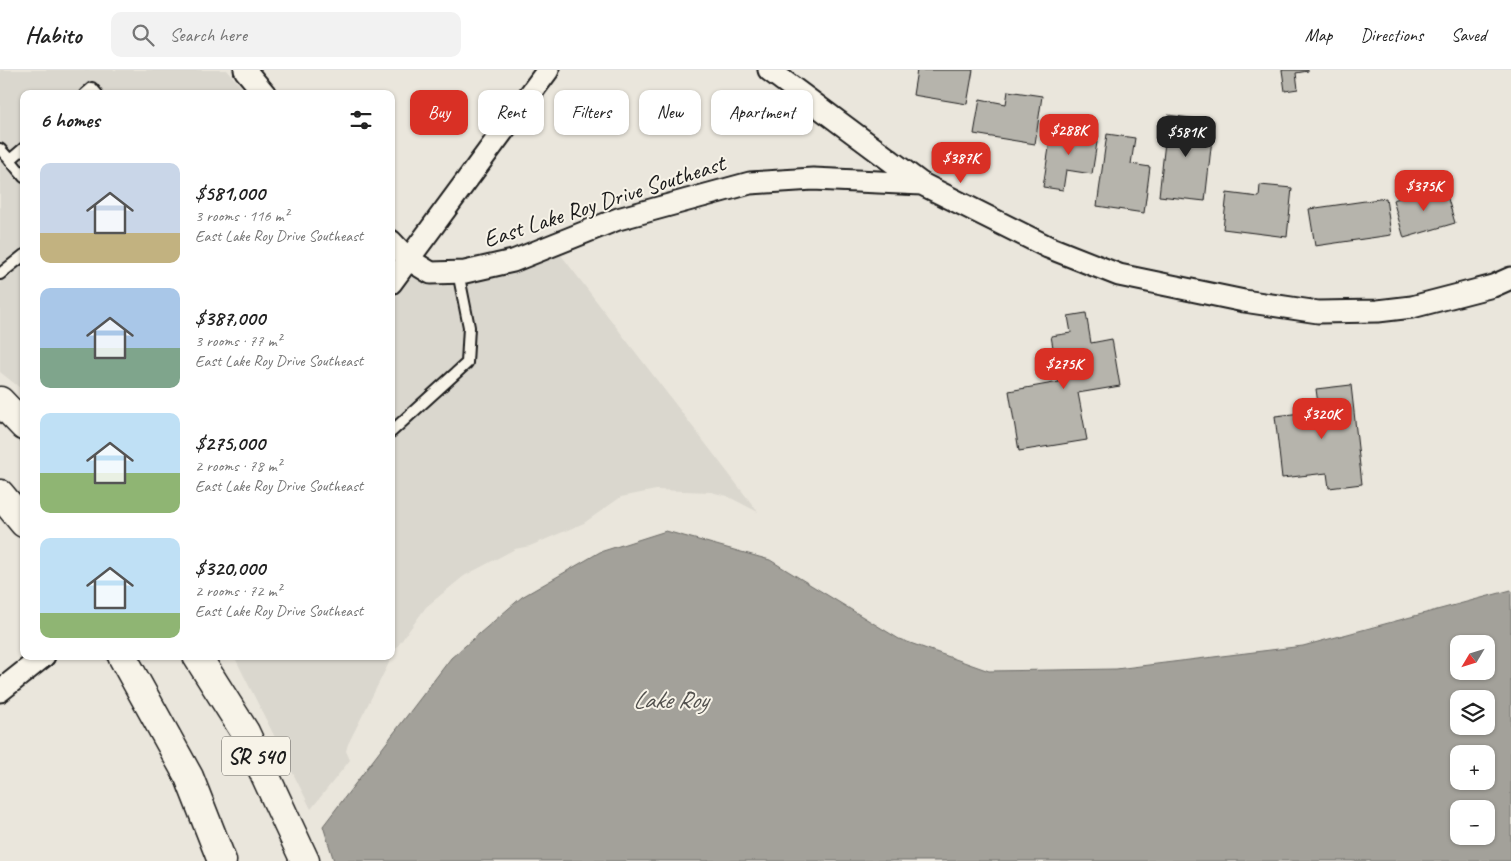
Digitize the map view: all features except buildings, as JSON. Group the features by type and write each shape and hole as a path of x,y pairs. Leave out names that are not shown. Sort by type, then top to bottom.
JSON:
{"main road":[{"path":"0,401 20,422"},
{"path":"0,494 20,518"},
{"name":"SR 540","path":"124,660 188,777 222,861"},
{"name":"SR 540","path":"200,660 245,732 304,861"}],"street":[{"path":"245,70 262,90"},
{"path":"395,277 548,70"},
{"path":"769,70 922,184"},
{"name":"East Lake Roy Drive Southeast","path":"395,245 408,259 432,273 458,272 513,261 618,219 750,182 813,179 922,184 1048,247 1119,275 1244,301 1318,312 1378,311 1437,302 1493,286 1511,278"},
{"path":"0,691 39,660"}],"lane":[{"path":"0,149 20,172"},
{"path":"10,160 20,151"},
{"path":"0,274 20,258"},
{"path":"395,428 467,363 469,327 458,272"}],"shaded area":[{"path":"0,70 227,70 244,90 20,90 20,388 0,372"},
{"path":"561,255 758,512 727,496 711,492 656,490 621,497 584,523 530,546 515,549 464,576 426,607 395,651 395,298 411,276 430,286 466,284 517,272"},
{"path":"236,660 390,660 348,744 346,751 350,760 311,809"}],"water":[{"name":"Lake Roy","path":"666,531 770,560 899,639 989,671 1116,669 1303,646 1511,590 1511,861 334,861 323,826 451,658 522,597 600,552"}]}
